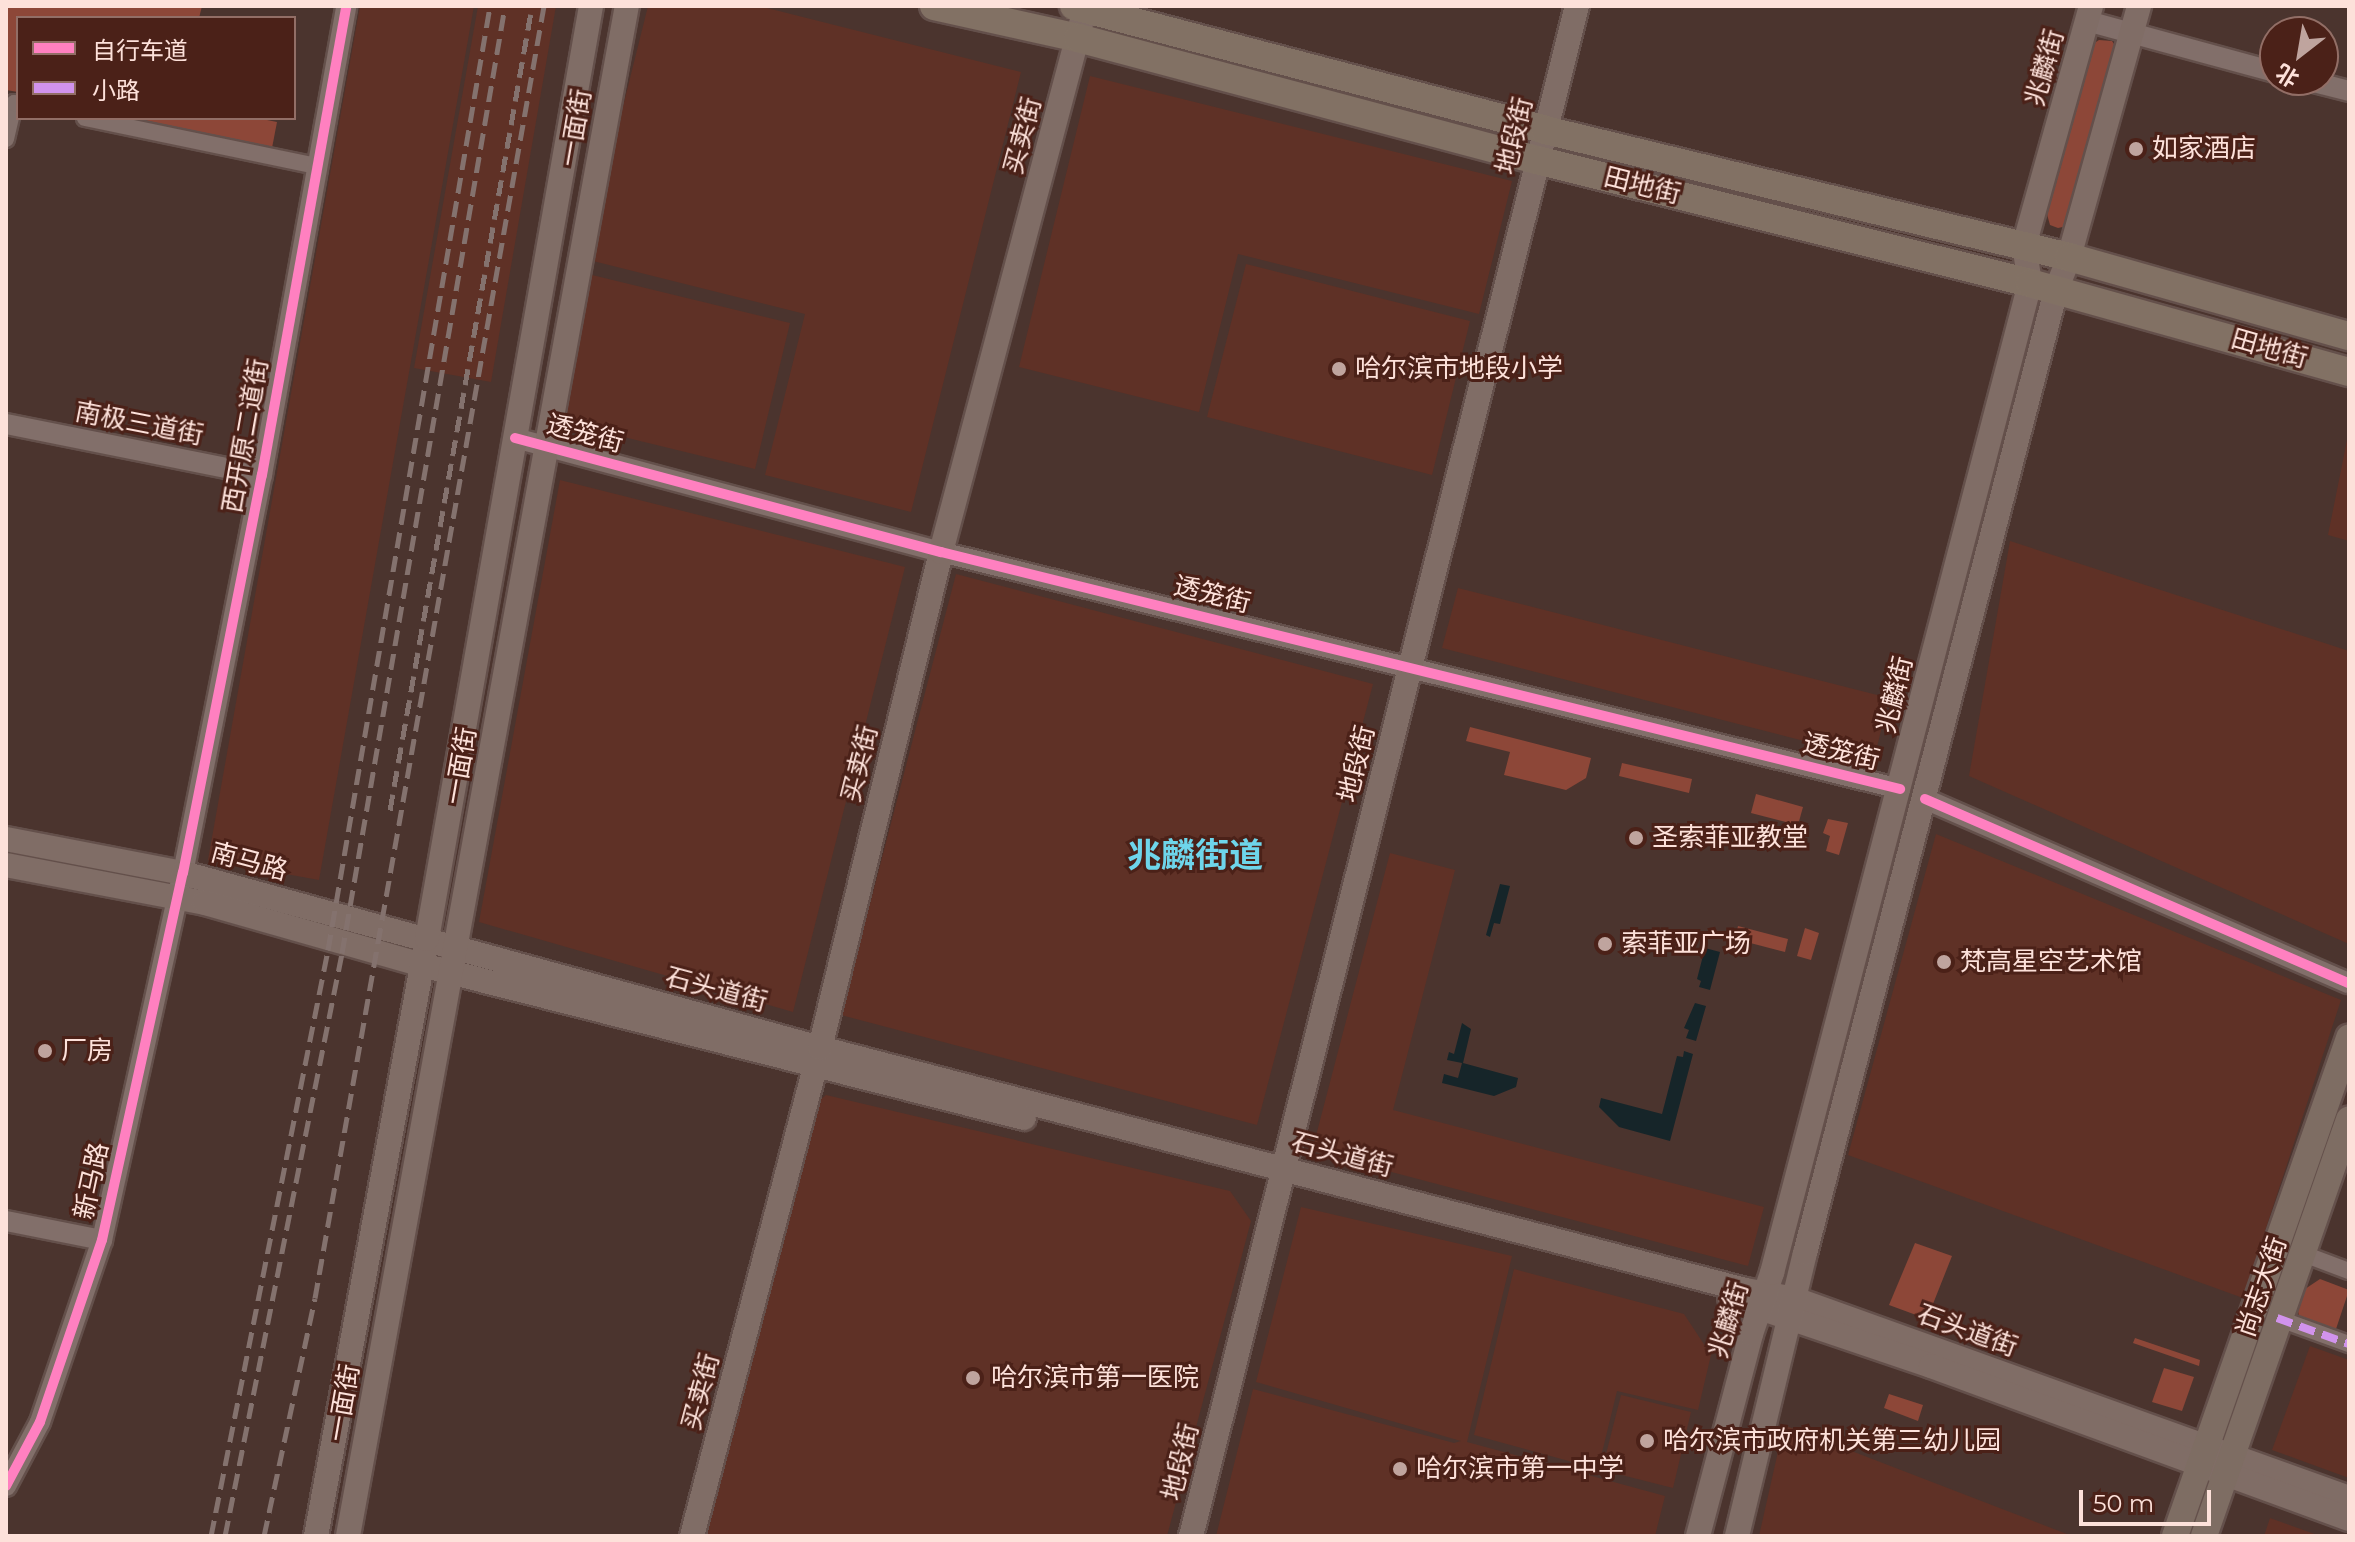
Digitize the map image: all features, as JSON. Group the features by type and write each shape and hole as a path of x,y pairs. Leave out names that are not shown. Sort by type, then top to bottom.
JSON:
{"highway":[{"name":"田地街","path":"934,6 1078,38 1537,160 2043,286 2349,372"},
{"name":"田地街","path":"1081,7 1545,130 2069,257 2349,336"}],"main road":[{"name":"一面街","path":"316,1536 427,939 591,6"},
{"name":"一面街","path":"348,1536 627,6"},
{"name":"地段街","path":"1191,1536 1577,6"},
{"name":"兆麟街","path":"1698,1536 1900,789 2043,286 2069,257 2139,6"},
{"name":"买卖街","path":"692,1536 818,1056 941,552 1078,38 1081,7"},
{"name":"兆麟街","path":"1737,1536 1792,1309 1925,799 2043,286 2024,246 2089,14"},
{"name":"南马路","path":"6,839 183,873 427,939"},
{"name":"南马路","path":"6,865 177,897 422,965"},
{"name":"石头道街","path":"427,939 818,1056"},
{"name":"石头道街","path":"422,965 818,1056 1283,1176 1745,1290 1763,1301 2229,1465"},
{"name":"尚志大街","path":"2175,1536 2349,1038"},
{"name":"尚志大街","path":"2204,1536 2277,1318 2349,1120"},
{"path":"2229,1465 2349,1498"},
{"path":"2229,1465 2349,1519"}],"street":[{"name":"西开原二道街","path":"183,873 262,475 346,6"},
{"path":"2089,14 2131,34 2259,68"},
{"path":"6,139 16,104"},
{"path":"95,120 317,166"},
{"name":"南极三道街","path":"6,424 262,475"},
{"name":"透笼街","path":"515,438 941,552 1900,789"},
{"path":"1925,799 2349,983"},
{"name":"新马路","path":"6,1486 40,1422 102,1240 183,873"},
{"path":"6,1221 102,1240"},
{"path":"2301,1253 2349,1271"},
{"path":"2277,1318 2349,1344"}],"shaded area":[{"path":"6,6 202,6 200,16 16,16 16,92 6,90"},
{"path":"360,6 474,6 319,880 208,860"},
{"path":"478,6 556,6 491,382 414,368"},
{"path":"648,6 759,6 1021,72 911,512 765,475 805,314 585,259"},
{"path":"2099,40 2112,41 2116,47 2067,226 2058,228 2050,225 2045,207 2088,47"},
{"path":"1090,76 1512,181 1479,314 1238,254 1199,412 1019,367"},
{"path":"143,120 277,122 272,148"},
{"name":"哈尔滨市地段小学","path":"1246,264 1470,321 1432,475 1207,417"},
{"path":"592,275 790,323 755,469 558,421"},
{"path":"2349,430 2349,541 2328,535"},
{"path":"560,480 905,567 793,1012 479,922"},
{"path":"2010,541 2349,651 2349,944 1969,776"},
{"path":"956,574 1373,684 1257,1125 841,1015"},
{"path":"1458,588 1889,698 1874,759 1442,648"},
{"path":"1470,727 1591,758 1586,778 1566,790 1504,775 1510,752 1466,741"},
{"path":"1622,763 1692,779 1689,793 1619,776"},
{"path":"1756,794 1803,807 1798,825 1751,813"},
{"path":"1828,819 1848,823 1839,855 1826,851 1830,836 1823,833"},
{"path":"1936,834 2341,1000 2243,1298 1848,1155"},
{"path":"1390,853 1455,870 1393,1110 1764,1207 1748,1266 1312,1151"},
{"path":"1500,884 1510,886 1500,924 1494,923 1490,937 1486,935"},
{"path":"1738,926 1788,939 1785,952 1735,939"},
{"path":"1805,928 1819,933 1811,960 1797,956"},
{"path":"1705,948 1720,952 1710,990 1699,987 1701,981 1697,979"},
{"path":"1695,1003 1706,1006 1696,1041 1686,1038 1689,1030 1684,1028"},
{"path":"1462,1023 1471,1029 1463,1063 1518,1078 1516,1087 1494,1096 1442,1083 1444,1074 1458,1078 1462,1063 1447,1060 1449,1052 1454,1054"},
{"path":"1684,1051 1693,1054 1670,1141 1619,1127 1599,1107 1601,1098 1662,1114 1677,1056 1683,1057"},
{"name":"哈尔滨市第一医院","path":"826,1095 1230,1191 1251,1221 1167,1536 696,1536 809,1109"},
{"path":"1301,1207 1512,1256 1467,1442 1665,1496 1655,1536 1216,1536 1253,1389 1454,1443 1461,1441 1256,1382"},
{"path":"1915,1243 1952,1256 1927,1319 1889,1305"},
{"path":"1514,1269 1684,1314 1711,1355 1698,1410 1617,1391 1598,1469 1474,1435"},
{"path":"2320,1279 2349,1290 2334,1335 2300,1321 2298,1311 2305,1289"},
{"path":"2135,1338 2200,1360 2199,1366 2133,1343"},
{"path":"2310,1346 2349,1360 2349,1478 2272,1450"},
{"path":"2164,1368 2194,1377 2182,1411 2152,1402"},
{"path":"1889,1394 1923,1405 1918,1421 1884,1408"},
{"name":"哈尔滨市政府机关第三幼儿园","path":"1621,1395 1691,1412 1673,1488 1602,1470"},
{"path":"1784,1425 2072,1536 1759,1536"},
{"path":"2270,1518 2320,1536 2264,1536"}],"railway":[{"path":"211,1536 328,950 490,6"},
{"path":"225,1536 342,953 505,6"},
{"path":"390,810 532,6"},
{"path":"264,1536 315,1298 544,6"}],"marked path":[{"path":"2277,1318 2349,1344"}],"cycle path":[{"path":"6,1486 40,1422 102,1240 183,873 262,475 346,6"},
{"path":"515,438 941,552 1900,789"},
{"path":"1925,799 2349,983"}],"place":[{"name":"如家酒店","path":"2136,149"},
{"name":"哈尔滨市地段小学","path":"1339,369"},
{"name":"圣索菲亚教堂","path":"1636,838"},
{"name":"索菲亚广场","path":"1605,944"},
{"name":"梵高星空艺术馆","path":"1944,962"},
{"name":"厂房","path":"45,1051"},
{"name":"哈尔滨市第一医院","path":"973,1378"},
{"name":"哈尔滨市政府机关第三幼儿园","path":"1647,1441"},
{"name":"哈尔滨市第一中学","path":"1400,1469"}],"district":[{"name":"兆麟街道","path":"1195,856"}]}
